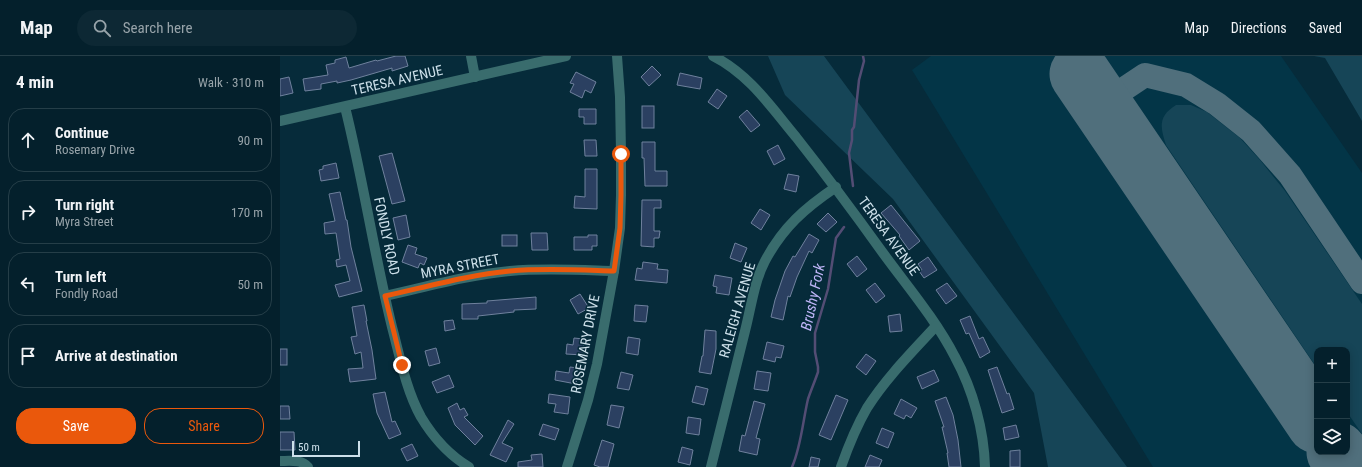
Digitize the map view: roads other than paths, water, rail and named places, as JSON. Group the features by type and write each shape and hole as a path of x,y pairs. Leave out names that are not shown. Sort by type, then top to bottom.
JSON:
{"street":[{"path":"471,56 475,77"},
{"name":"TERESA AVENUE","path":"280,121 566,56"},
{"name":"ROSEMARY DRIVE","path":"567,467 588,400 597,364 614,271 620,228 620,97 617,56"},
{"name":"TERESA AVENUE","path":"713,56 739,72 751,84 836,187 936,326 956,357 975,407 982,435 985,467"},
{"name":"FONDLY ROAD","path":"345,107 385,296 402,365 412,396 420,415 439,442 451,454 469,467"},
{"name":"RALEIGH AVENUE","path":"711,467 755,292 765,261 780,236 799,214 836,187"},
{"name":"MYRA STREET","path":"385,296 482,275 510,271 614,271"},
{"path":"841,467 856,430 879,391 897,368 936,326"},
{"path":"280,461 294,460 303,463 308,467"}],"waterway":[{"name":"Brushy Fork","path":"853,186 849,153 852,140 852,130 854,127 859,80 864,61 863,56"},
{"name":"Brushy Fork","path":"792,467 800,442 808,399 818,372 815,352 815,333 828,289 836,238 844,227"}]}
